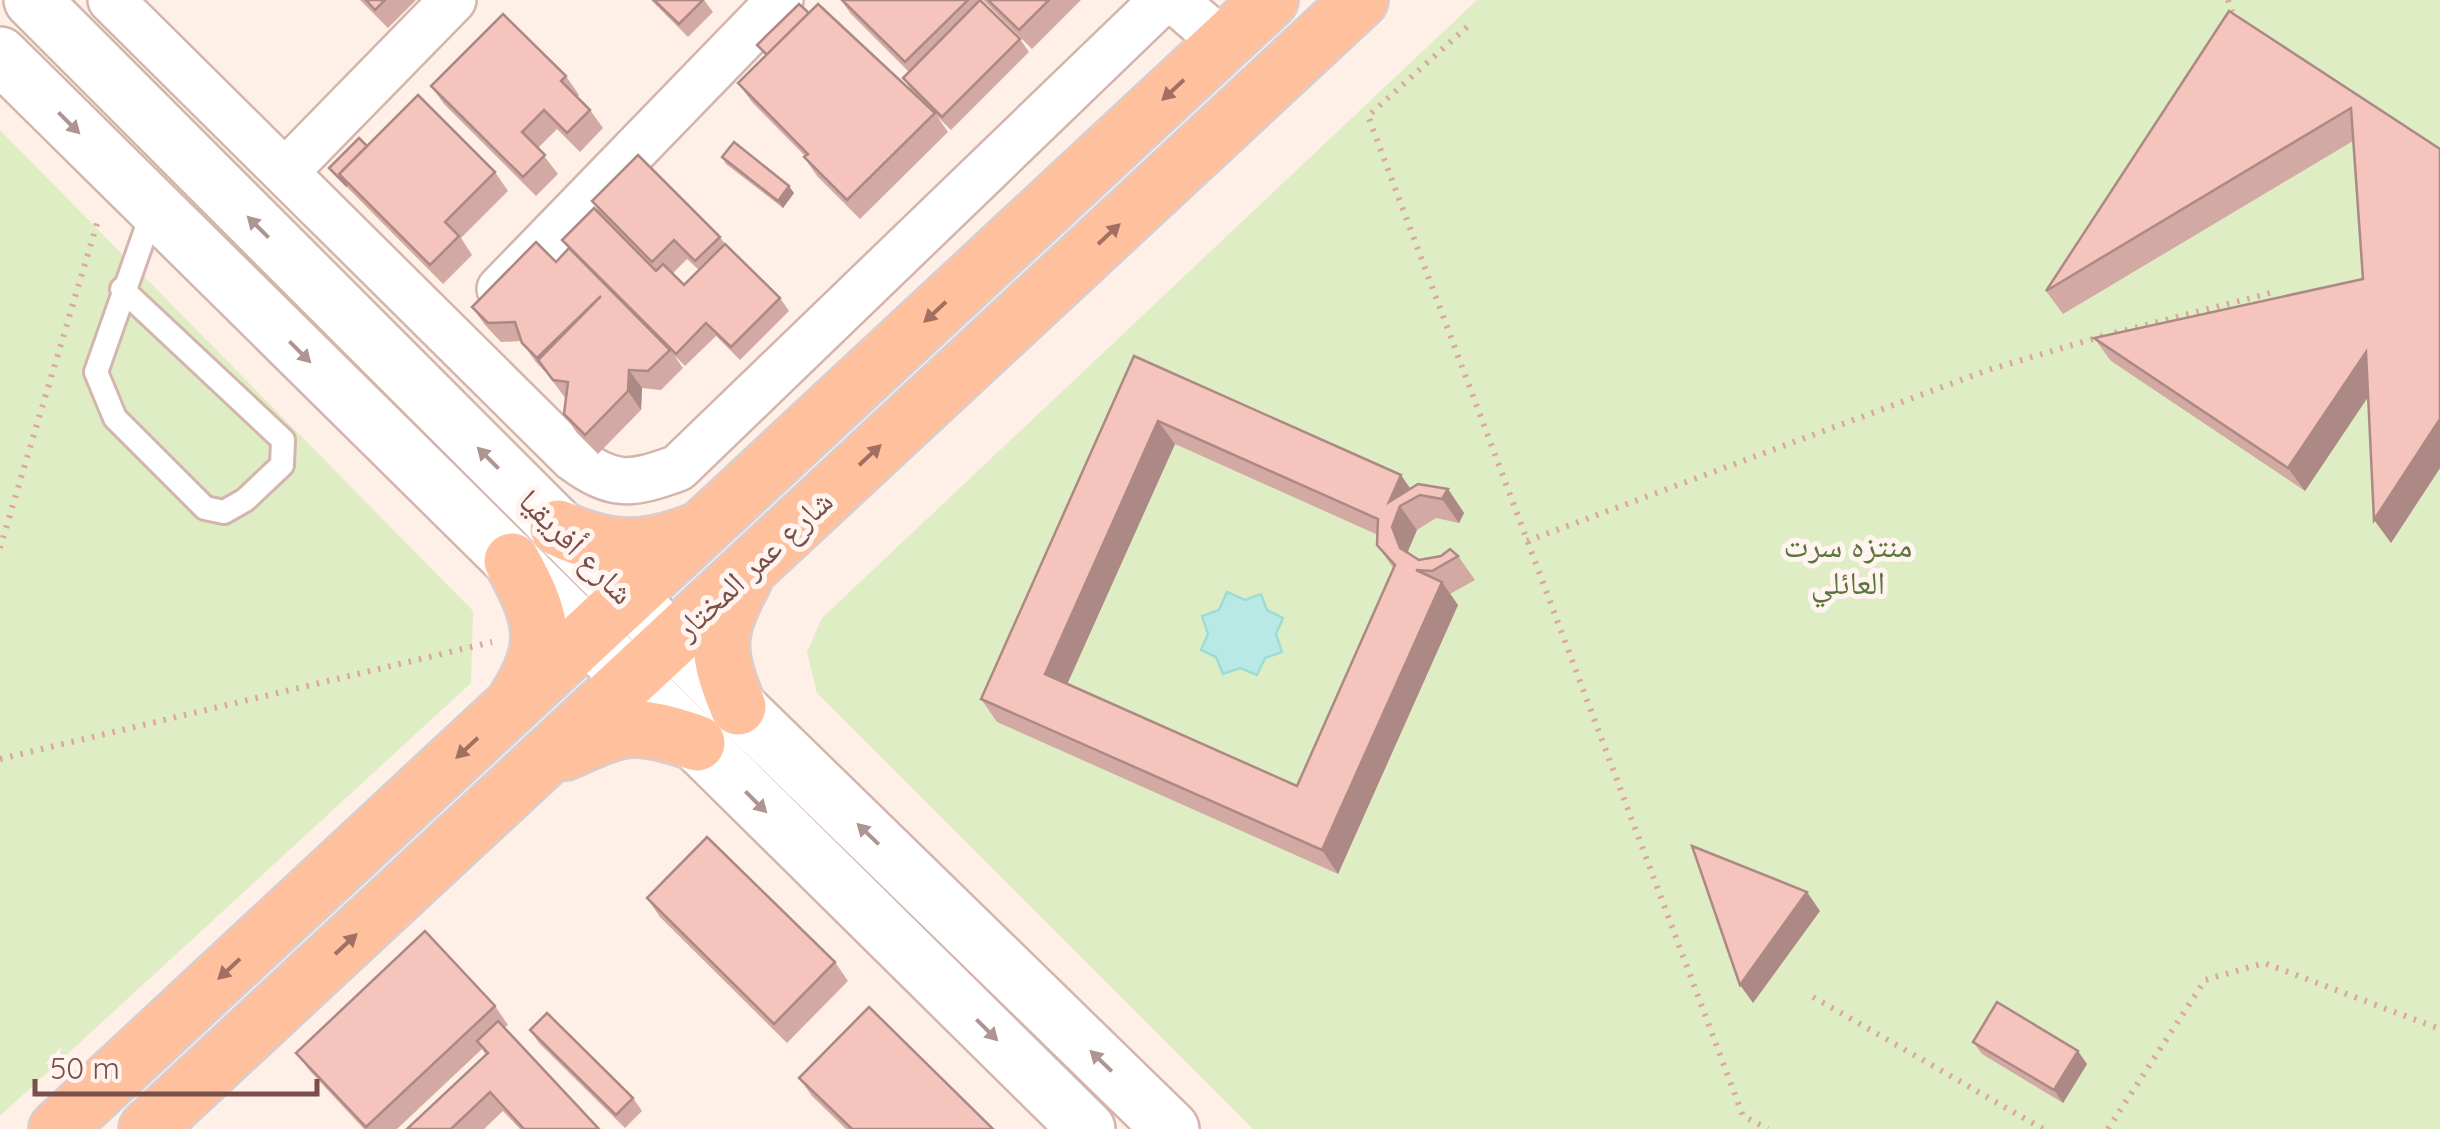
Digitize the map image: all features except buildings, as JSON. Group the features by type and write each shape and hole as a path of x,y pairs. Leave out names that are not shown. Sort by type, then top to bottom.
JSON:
{"main road":[{"path":"57,1129 507,710 564,633 628,598 1270,0"},
{"name":"شارع عمر المختار","path":"146,1129 1360,0"},
{"path":"558,528 592,544 629,550 666,544 702,529"},
{"path":"738,708 721,666 718,642 743,580 773,546"},
{"path":"540,764 630,726 648,726 697,744"}],"street":[{"name":"شارع أفريقيا","path":"32,0 738,708 1170,1129"},
{"path":"286,172 452,0"},
{"path":"452,338 780,0"},
{"path":"130,6 286,172 574,458 603,480 640,482 678,468 1163,0"},
{"path":"1174,0 1224,43"},
{"name":"شارع أفريقيا","path":"0,55 512,561 564,633 631,678 1085,1128"}],"lane":[{"path":"122,288 282,440 282,465 245,500 224,512 205,508 115,418 96,372 122,288 154,207"}],"path":[{"path":"2228,0 2232,12"},
{"path":"1467,27 1368,116 1742,1116 1768,1129"},
{"path":"0,548 114,168"},
{"path":"1527,541 1988,370 2274,292"},
{"path":"0,759 564,633"},
{"path":"2108,1129 2206,980 2264,963 2440,1028"},
{"path":"1813,998 2044,1129"}],"green space":[{"name":"منتزه سرت العائلي","path":"1477,0 2440,0 2440,1129 1253,1129 817,693 807,652 822,618"},
{"path":"0,130 473,611 471,683 0,1116"}],"water":[{"path":"1227,592 1245,600 1261,594 1267,610 1283,618 1276,634 1282,652 1265,658 1257,675 1240,668 1223,674 1216,657 1201,650 1208,634 1202,616 1219,610"}]}
